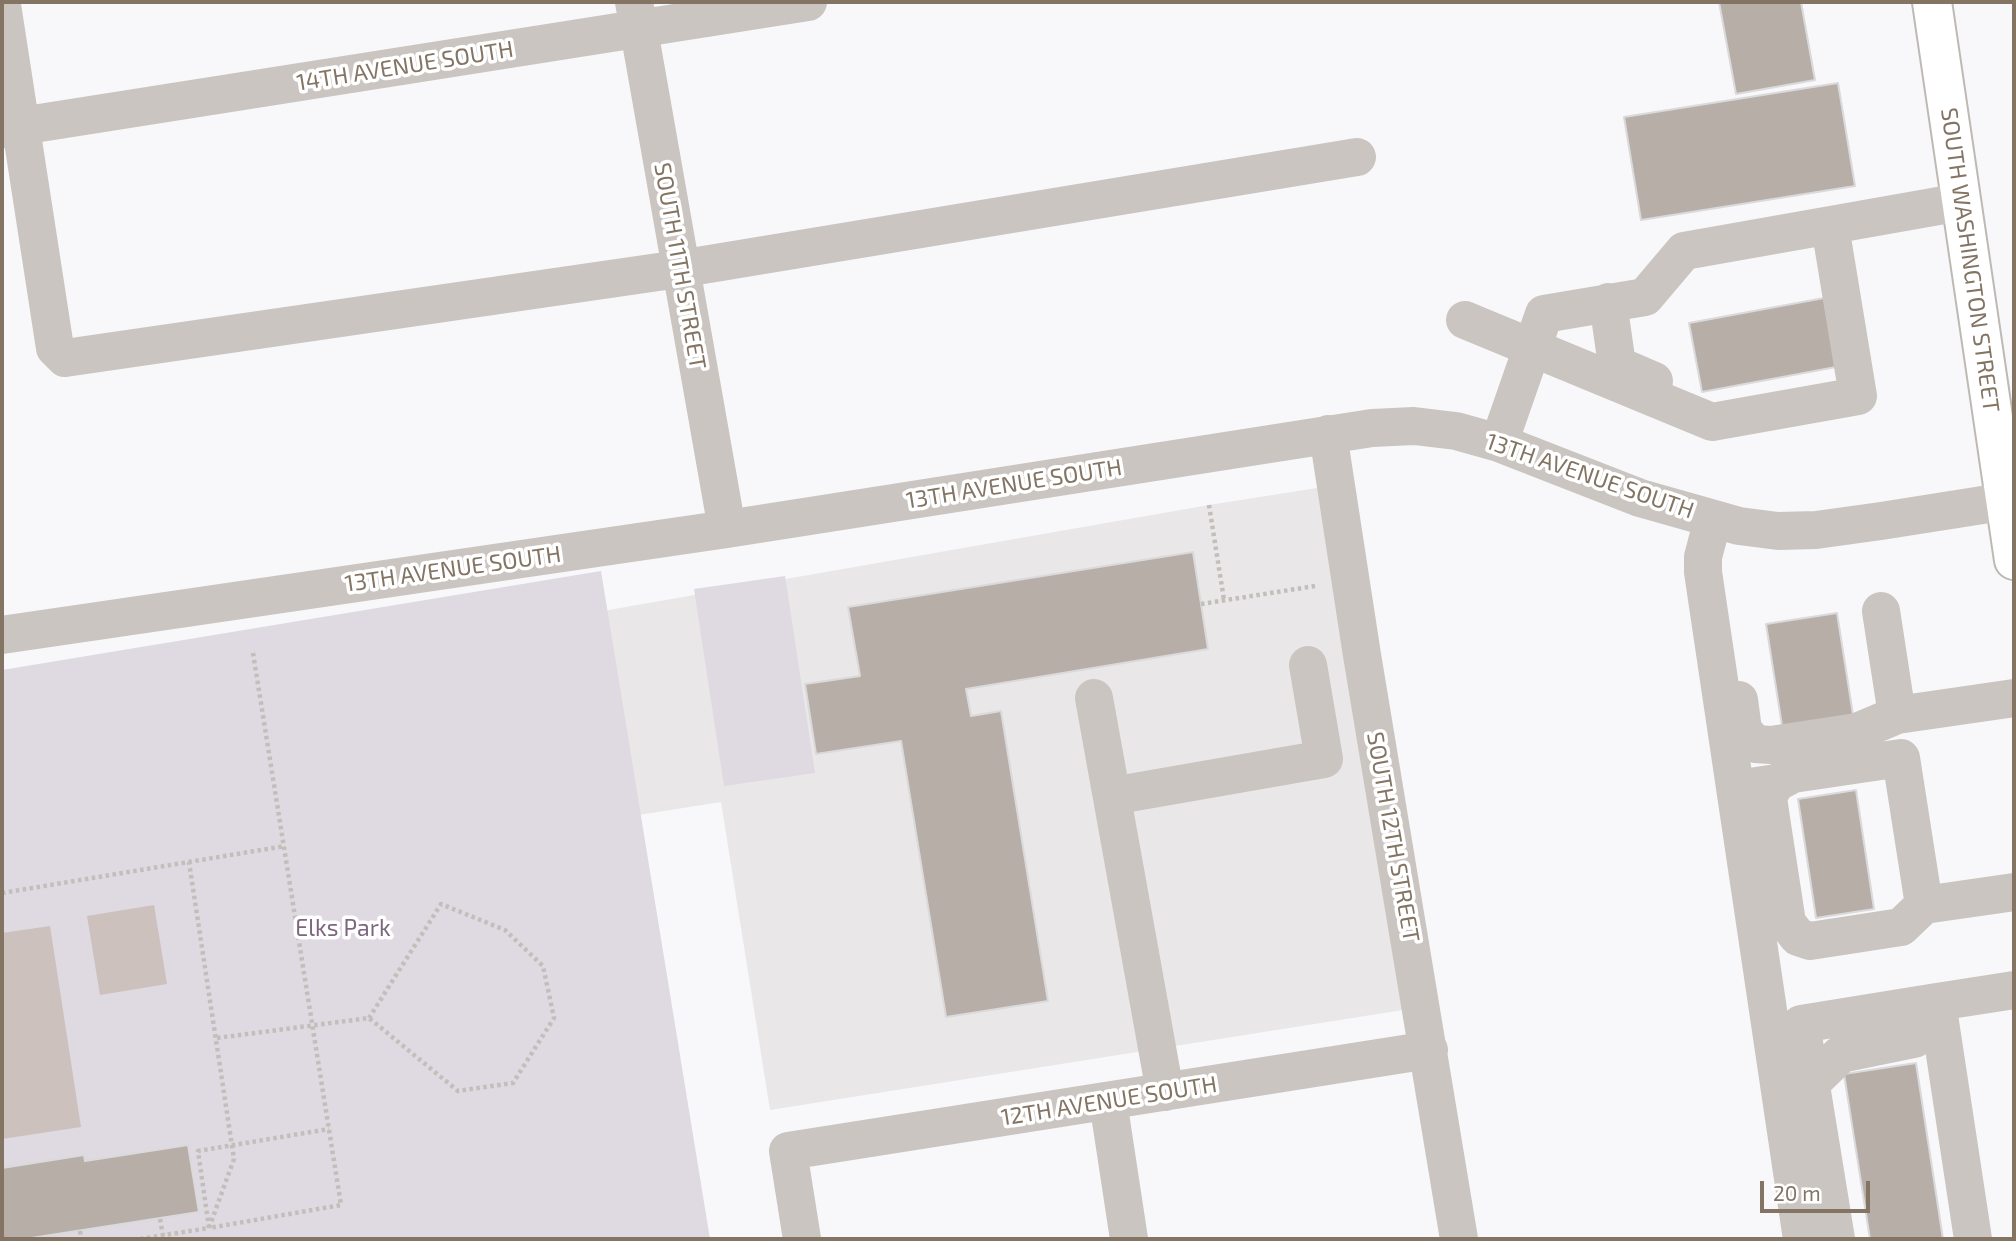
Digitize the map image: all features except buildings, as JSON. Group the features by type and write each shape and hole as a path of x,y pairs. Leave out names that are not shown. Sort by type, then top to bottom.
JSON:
{"main road":[{"name":"SOUTH WASHINGTON STREET","path":"1932,2 1961,202 2010,501 2014,560"}],"street":[{"name":"14TH AVENUE SOUTH","path":"12,127 636,16 808,2"},
{"path":"2,5 12,127 55,348 65,358 679,269 1357,157"},
{"name":"SOUTH 11TH STREET","path":"636,16 727,529"},
{"path":"1499,443 1544,314 1645,296 1684,251 1961,202"},
{"path":"1465,320 1712,422 1858,396 1830,226"},
{"path":"1608,302 1617,365 1707,403 1776,398 1782,410"},
{"name":"13TH AVENUE SOUTH","path":"2,635 727,529 1328,434 1414,426 1456,431 1499,443 1640,498 1739,526 1778,531 1816,530 2010,501"},
{"name":"SOUTH 12TH STREET","path":"1328,434 1459,1239"},
{"path":"1713,519 1703,557 1703,572 1737,789 1775,932 1802,1239"},
{"path":"1881,611 1897,715"},
{"path":"1716,659 1728,663 1735,676 1743,730 1755,744 1771,746 1857,733 1897,715 2014,698"},
{"path":"1112,796 1324,760 1308,664"},
{"path":"1094,698 1165,1092"},
{"path":"1737,789 1776,783 1794,774 1901,758 1924,905"},
{"path":"1775,932 1787,923 1768,796 1776,783"},
{"path":"1775,932 1810,941 1901,927 1924,905 2014,892"},
{"path":"1836,1239 1811,1083 1841,1054 1914,1040 1937,1002 2014,990"},
{"path":"1937,1002 1973,1239"},
{"name":"12TH AVENUE SOUTH","path":"802,1239 788,1151 1429,1050"},
{"path":"1108,1101 1129,1239"}],"path":[{"path":"1209,505 1224,600"},
{"path":"1201,604 1351,581"},
{"path":"140,1239 341,1205 253,653"},
{"path":"2,893 285,846"},
{"path":"189,862 234,1159 209,1228"},
{"path":"217,1038 369,1018 458,1091 513,1083 554,1017 543,966 505,930 441,904 369,1018"},
{"path":"209,1228 198,1151 330,1129"},
{"path":"160,1219 163,1236"},
{"path":"80,1231 81,1239"}],"shaded area":[{"path":"1336,485 1422,1007 770,1110 721,802 278,872 254,672"},
{"path":"154,905 167,984 100,995 87,916"},
{"path":"50,926 81,1127 2,1139 2,933"}],"green space":[{"name":"Elks Park","path":"601,571 710,1239 2,1239 2,670"},
{"path":"785,576 815,773 724,786 694,589"}]}
